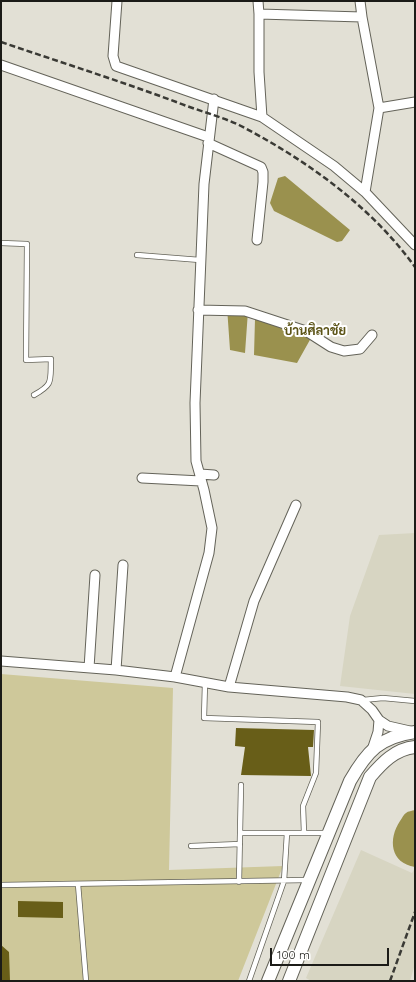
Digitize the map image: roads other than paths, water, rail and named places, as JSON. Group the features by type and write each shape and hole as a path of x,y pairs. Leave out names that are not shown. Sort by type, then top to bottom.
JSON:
{"main road":[{"path":"268,981 350,781 361,762 372,750 387,739 415,732"},
{"path":"289,981 370,777 384,760 397,752 415,747"}],"street":[{"path":"117,1 113,56 116,66 262,117 334,166 365,192 415,245"},
{"path":"258,1 259,72 262,117"},
{"path":"360,1 379,108 365,192"},
{"path":"259,14 362,17"},
{"path":"1,65 208,140 261,167 263,172 263,182 257,240"},
{"path":"175,677 209,553 212,528 196,462 195,403 200,260 208,140 214,99"},
{"path":"379,108 415,102"},
{"path":"198,310 245,311 306,331 344,351 360,350 372,334"},
{"path":"142,478 200,478 214,474"},
{"path":"229,687 254,601 296,504"},
{"path":"116,670 123,565"},
{"path":"89,668 95,575"},
{"path":"1,661 116,670 175,677 229,687 347,697 361,700 372,710 378,720 378,732 372,750"},
{"path":"378,720 396,728 415,732"}],"lane":[{"path":"1,244 27,244 26,360 51,359 50,382 47,388 34,395"},
{"path":"137,255 200,260"},
{"path":"205,683 204,718 318,722 316,773 303,806 304,833"},
{"path":"361,700 383,698 415,701"},
{"path":"239,882 241,785"},
{"path":"240,833 328,833"},
{"path":"249,981 284,881 287,833"},
{"path":"191,846 240,844"},
{"path":"1,886 309,880"},
{"path":"78,884 86,981"}],"railway":[{"path":"1,42 112,79 224,119 264,138 312,169 357,204 398,245 415,267"},
{"path":"390,981 415,912"}],"district":[{"name":"บ้านศิลาชัย","path":"315,331"}]}
